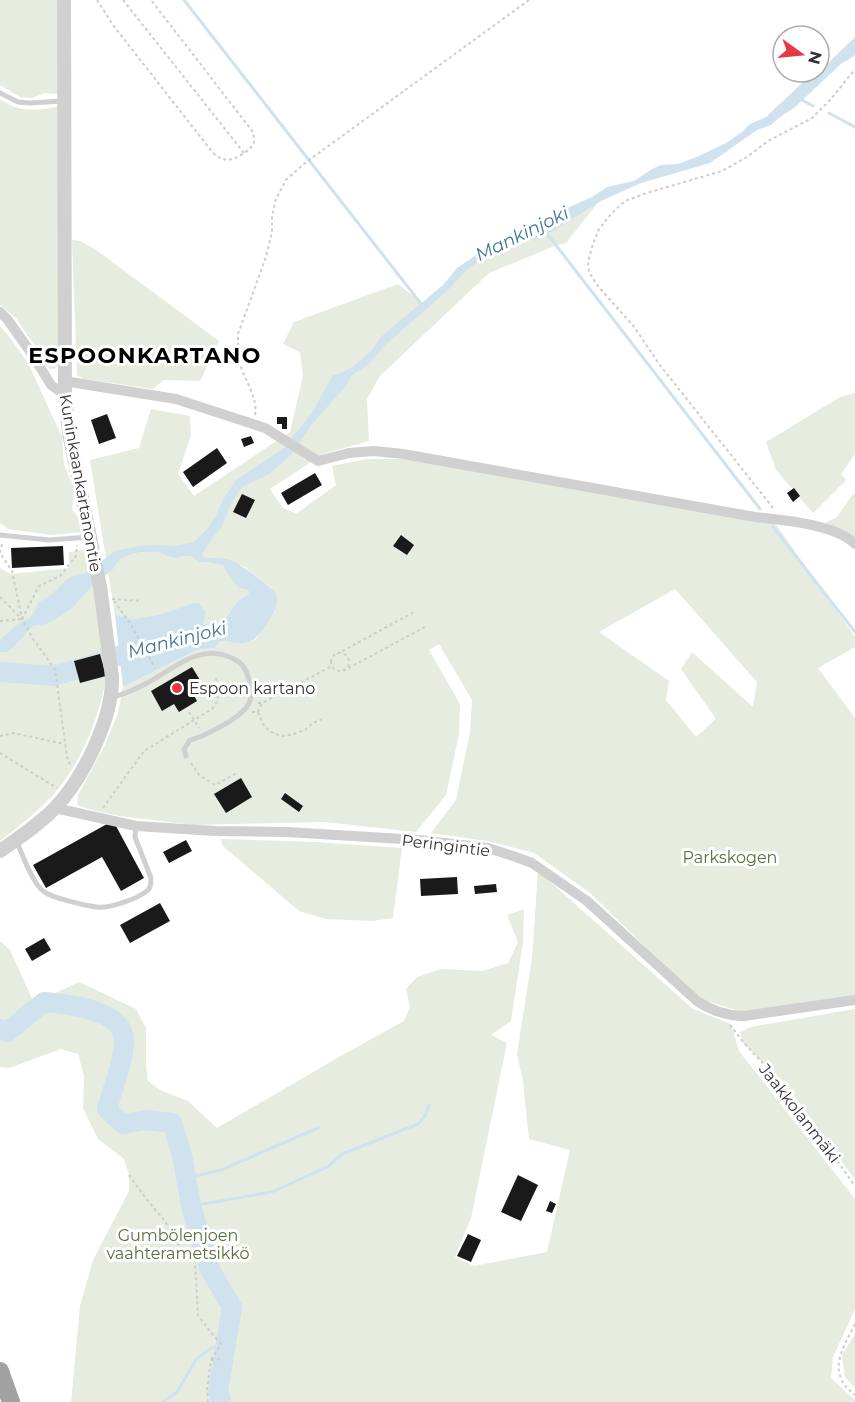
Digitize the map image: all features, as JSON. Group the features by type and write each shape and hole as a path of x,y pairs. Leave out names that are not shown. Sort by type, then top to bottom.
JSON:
{"highway":[{"path":"0,1371 12,1402"}],"street":[{"name":"Kuninkaankartanontie","path":"0,851 35,827 67,794 105,723 111,698 112,677 100,587 69,433 65,388 64,0"},
{"path":"0,312 32,354 51,385 176,399 266,428 318,461 350,453 403,454 782,520 822,528 851,540 855,544"},
{"name":"Peringintie","path":"55,808 136,825 214,831 287,832 419,840 489,848 532,863 587,901 697,1001 721,1014 744,1016 855,1000"}],"lane":[{"path":"0,93 18,102 64,101"},
{"path":"2,535 49,540 90,536"},
{"path":"111,698 149,682 196,656 208,653 222,654 244,666 249,676 251,690 249,703 243,712 204,735 189,741 184,749 186,756"},
{"path":"16,841 39,888 54,897 98,908 139,896 152,884 135,837 136,825"}],"path":[{"path":"97,0 112,25 213,153 219,158 231,160 244,153 254,144 253,132 151,0"},
{"path":"123,0 244,153"},
{"path":"252,424 256,412 255,400 240,362 238,334 266,257 276,199 286,180 529,0"},
{"path":"782,520 659,364 634,328 597,285 589,272 588,262 599,229 625,201 722,171 747,157 768,141 812,118 855,69"},
{"path":"2,535 0,553 12,571 22,619"},
{"path":"22,619 39,586 60,576 76,556"},
{"path":"0,597 22,619 33,639 55,669 67,757 76,779"},
{"path":"142,601 112,599 153,664"},
{"path":"332,666 332,659 337,654 416,611"},
{"path":"0,621 22,619"},
{"path":"332,666 338,671 343,671 424,627"},
{"path":"337,654 346,656 349,661 348,667 343,671"},
{"path":"249,703 262,703 332,666"},
{"path":"97,818 144,751 212,709 219,699 216,677"},
{"path":"189,712 204,735"},
{"path":"258,712 268,731 281,736 305,730 322,719"},
{"path":"0,736 13,734 65,744"},
{"path":"0,753 67,794"},
{"path":"186,756 199,775 215,785 237,773"},
{"name":"Jaakkolanmäki","path":"721,1014 784,1086 855,1186"},
{"path":"129,1175 165,1221 175,1241 195,1260 198,1315 221,1344 211,1360 207,1389 208,1402"},
{"path":"855,1324 840,1354 838,1367 840,1379 855,1395"},
{"path":"211,1360 220,1359"}],"green space":[{"path":"0,0 59,0 60,94 45,93 32,98 20,97 0,85"},
{"path":"0,99 14,107 29,110 60,106 58,366 55,369 50,369 16,318 0,305"},
{"name":"Parkskogen","path":"593,199 596,205 566,243 489,273 380,376 367,399 369,441 323,454 270,489 282,507 296,514 336,485 332,466 368,459 403,459 775,523 855,637 855,647 818,668 855,718 855,995 753,1015 699,999 590,893 534,853 487,841 431,833 456,800 470,732 472,700 439,644 429,650 460,704 459,734 446,795 416,832 325,822 193,825 120,816 77,805 78,795 105,745 118,713 123,687 197,650 214,648 221,641 247,643 255,640 275,611 272,588 243,566 223,562 225,570 238,588 248,590 249,593 237,602 219,625 203,624 206,613 162,614 134,619 115,615 90,460 139,448 151,409 190,416 191,435 178,474 194,496 290,432 303,376 300,352 283,344 294,322 398,284 423,304 485,253","holes":["675,589 757,682 753,707 692,652 681,669 716,719 696,737 666,700 669,681 599,632"]},
{"path":"72,240 80,241 95,249 219,341 200,381 164,380 153,389 84,379 77,375"},
{"path":"0,326 28,363 62,437 64,465 76,493 72,510 83,521 85,532 51,535 8,529 0,523"},
{"path":"855,393 855,454 841,474 846,480 813,513 776,470 766,442 840,397"},
{"path":"853,494 855,495 855,537 824,523 836,518"},
{"path":"85,549 104,642 100,654 74,661 80,683 106,676 99,707 88,739 63,782 53,795 0,841 0,568 11,574 69,568 69,552"},
{"path":"221,839 402,848 393,918 372,921 326,919 299,911 223,846"},
{"name":"Gumbölenjoen vaahterametsikkö","path":"538,871 693,1009 731,1024 739,1051 855,1199 855,1309 833,1357 831,1378 855,1402 71,1402 80,1306 93,1260 129,1191 129,1175 124,1159 98,1139 83,1108 84,1076 78,1054 61,1049 9,1068 0,1067 0,941 10,950 34,1003 79,982 136,1009 146,1028 148,1081 160,1090 188,1101 217,1128 404,1021 410,1007 406,989 417,977 441,969 482,971 508,963 518,942 507,915 524,909 523,942 511,1021 491,1035 507,1043 471,1218 455,1257 474,1266 547,1252 570,1150 529,1139 523,1081 517,1054 532,958"},
{"path":"855,1009 855,1180 785,1083 743,1043 740,1032 751,1027"},
{"path":"855,1334 855,1388 845,1377 842,1355"}],"water":[{"path":"855,37 854,56 831,73 831,60"},
{"path":"801,84 820,84 794,108 771,125 757,130 710,163 641,183 601,201 539,238 520,242 485,257 468,269 447,291 386,344 370,363 351,376 345,387 312,424 292,454 269,474 242,487 232,502 221,528 202,554 204,557 224,558 231,561 258,578 275,593 276,607 271,619 253,640 243,643 221,641 214,648 197,650 123,687 115,615 134,619 162,614 199,603 206,613 203,624 215,626 219,625 237,602 249,593 248,590 238,588 223,565 199,562 192,556 177,558 159,552 140,552 121,558 112,570 91,587 74,606 46,624 32,626 14,647 6,652 0,652 0,640 18,624 30,618 38,603 52,594 70,577 86,573 115,551 140,546 175,546 194,542 216,516 223,499 236,480 283,449 311,414 333,375 353,367 371,351 382,336 443,285 457,268 502,237 592,197 607,187 634,181 661,165 678,164 699,156 726,143 750,124 766,117"},
{"path":"50,669 50,672 25,676 0,675 0,671 27,671"}],"building":[{"path":"107,414 116,438 99,444 91,420"},
{"path":"277,417 287,417 287,429 282,429 282,424 277,424"},
{"path":"251,436 254,443 244,447 241,439"},
{"path":"217,448 227,463 193,487 183,472"},
{"path":"315,473 322,485 288,505 281,493"},
{"path":"794,488 800,496 793,502 787,493"},
{"path":"242,494 255,500 246,518 233,512"},
{"path":"401,535 414,545 407,555 393,546"},
{"path":"63,546 64,565 12,568 11,548"},
{"path":"100,654 106,676 80,683 74,661"},
{"name":"Espoon kartano","path":"192,667 203,685 192,692 197,701 179,712 174,704 162,711 151,691"},
{"path":"241,778 252,797 226,813 214,794"},
{"path":"285,793 303,806 299,812 281,799"},
{"path":"107,824 116,826 144,878 121,891 102,857 46,888 33,865"},
{"path":"186,840 192,851 169,863 163,852"},
{"path":"457,877 458,894 421,896 420,879"},
{"path":"496,884 497,892 475,894 474,886"},
{"path":"160,903 170,921 130,943 120,925"},
{"path":"44,938 51,950 32,961 25,949"},
{"path":"518,1175 538,1185 521,1221 501,1212"},
{"path":"550,1201 556,1204 552,1213 546,1211"},
{"path":"468,1234 481,1240 471,1262 457,1256"}],"waterway":[{"path":"184,0 422,305"},
{"path":"800,99 813,106"},
{"path":"829,113 855,127"},
{"path":"545,231 760,509"},
{"path":"773,527 855,632"},
{"name":"Mankinjoki","path":"0,672 54,676 145,646"},
{"path":"0,1029 7,1032 44,1002 93,1010 115,1022 122,1031 124,1042 122,1059 107,1109 123,1124 145,1120 172,1123 182,1155 191,1206 210,1270 232,1307 218,1391 221,1402"},
{"path":"191,1206 272,1192 329,1166 342,1154 418,1124 425,1116 429,1105"},
{"path":"186,1178 221,1170 318,1128"},
{"path":"163,1402 177,1392 196,1360 208,1350 226,1341"}],"place":[{"name":"Espoon kartano","path":"177,688"}],"district":[{"name":"ESPOONKARTANO","path":"145,355"}]}
